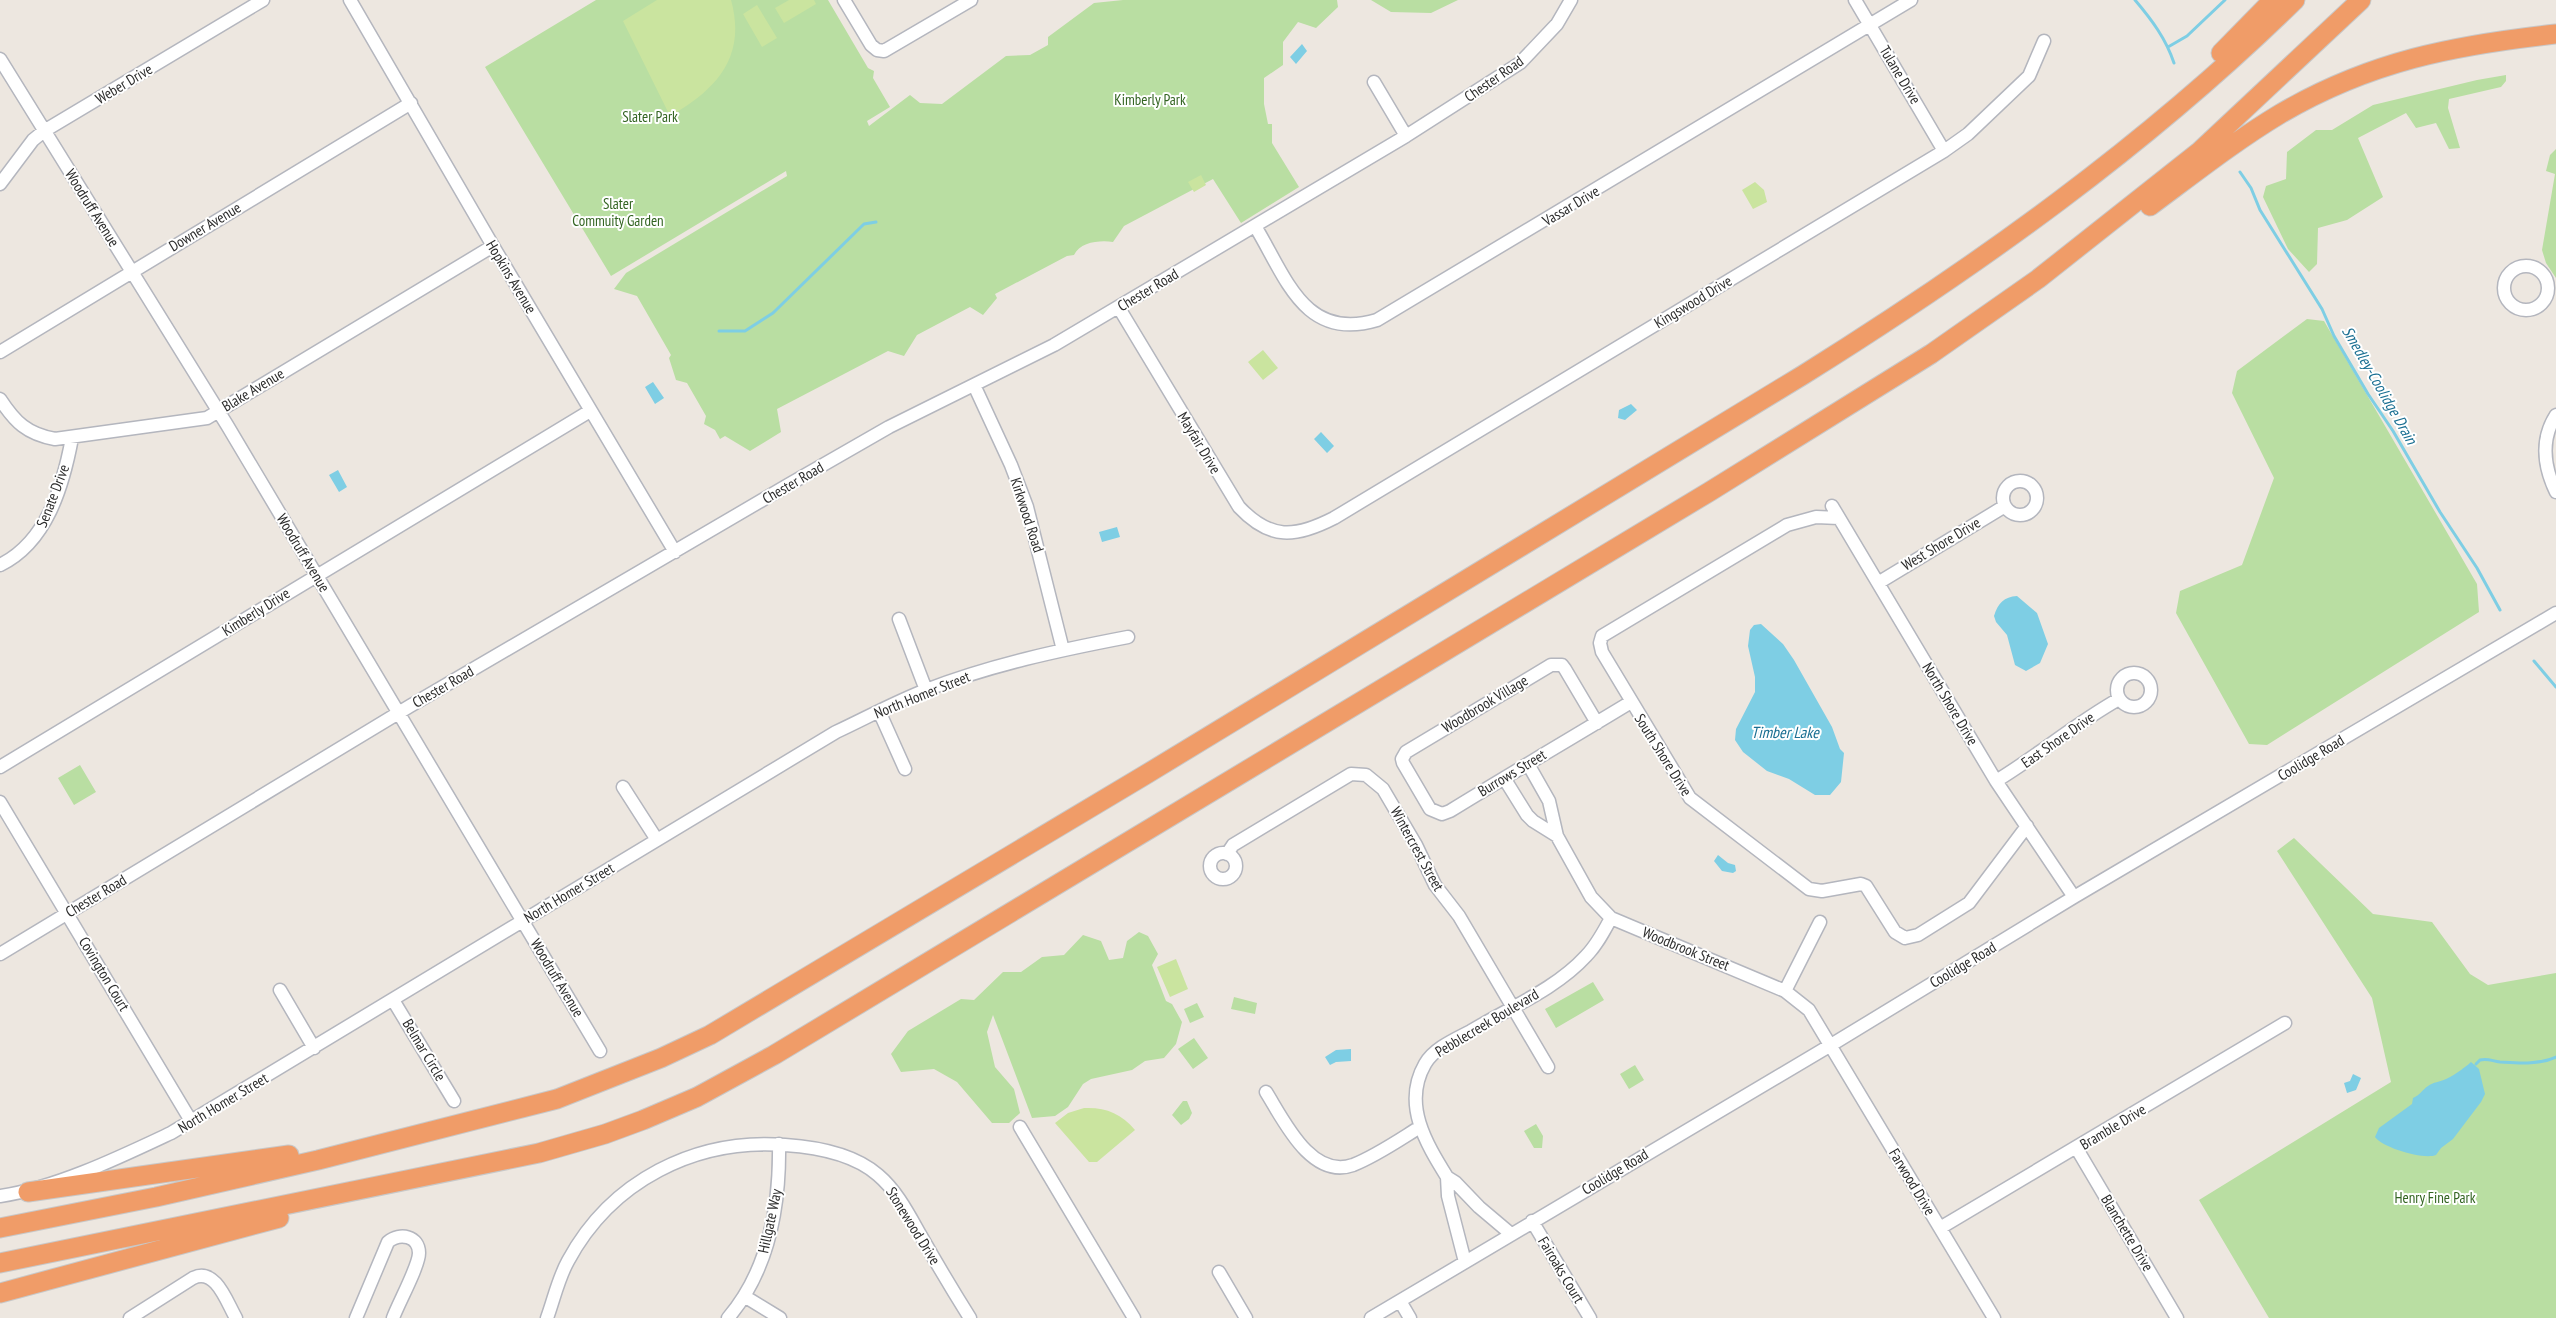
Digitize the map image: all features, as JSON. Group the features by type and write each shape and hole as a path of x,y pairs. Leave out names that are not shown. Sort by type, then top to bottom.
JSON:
{"highway":[{"path":"2110,162 2154,114 2226,48 2273,0"},
{"path":"0,1228 156,1197 318,1160 557,1099 661,1058 710,1035 1145,775 1901,314 1976,262 2110,162 2185,102 2295,0"},
{"path":"0,1263 539,1153 605,1134 697,1097 774,1055 1825,422 1931,354 2038,279 2200,151 2361,0"},
{"path":"2038,279 2106,238 2259,127 2321,92 2378,68 2436,51 2487,42 2556,34"},
{"path":"28,1192 319,1151 557,1099"},
{"path":"0,1293 424,1178"}],"street":[{"name":"Weber Drive","path":"0,184 33,140 44,131 263,0"},
{"name":"Hopkins Avenue","path":"350,0 492,246 675,552"},
{"path":"844,0 871,45 877,50 890,48 971,0"},
{"name":"Chester Road","path":"0,954 399,713 889,427 1054,345 1406,136 1520,63 1557,24 1572,0"},
{"name":"Tulane Drive","path":"1855,0 1944,151"},
{"name":"Vassar Drive","path":"1255,226 1300,301 1311,312 1322,320 1339,326 1360,326 1376,320 1912,0"},
{"name":"Kingswood Drive","path":"1311,529 1334,518 1944,151 1968,134 2029,76 2044,42"},
{"name":"Woodruff Avenue","path":"0,60 218,412 600,1051"},
{"path":"1374,82 1406,136"},
{"name":"Downer Avenue","path":"0,352 411,103"},
{"name":"Blake Avenue","path":"0,399 12,417 23,428 40,436 72,438 207,418 492,246"},
{"name":"Mayfair Drive","path":"1119,308 1239,506 1252,520 1278,533 1311,529"},
{"name":"Kirkwood Road","path":"974,385 1027,507 1063,650"},
{"name":"Kimberly Drive","path":"0,767 590,411"},
{"path":"2556,415 2549,428 2545,449 2548,475 2556,492"},
{"name":"Senate Drive","path":"0,565 23,550 41,530 52,506 72,438"},
{"name":"North Shore Drive","path":"1832,506 1996,781 2074,897"},
{"name":"West Shore Drive","path":"1878,583 2005,506"},
{"name":"South Shore Drive","path":"1839,518 1816,517 1786,525 1605,634 1600,643 1602,652 1683,790 1698,805 1810,888 1822,891 1861,884 1866,886 1895,932 1905,938 1918,935 1969,903 2027,826"},
{"name":"Coolidge Road","path":"1372,1318 1532,1221 1832,1045 2074,897 2556,614"},
{"path":"899,619 926,690"},
{"name":"North Homer Street","path":"0,1196 28,1192 129,1153 191,1121 809,748 879,711 926,690 995,667 1063,650 1128,637"},
{"name":"Woodbrook Village","path":"1406,752 1551,665 1562,665 1597,723"},
{"name":"East Shore Drive","path":"1996,781 2032,760 2084,720 2119,699"},
{"name":"Burrows Street","path":"1406,752 1402,759 1403,763 1430,809 1438,814 1450,811 1631,702"},
{"path":"879,711 905,769"},
{"name":"Woodbrook Street","path":"1528,764 1553,810 1556,836 1591,897 1612,918 1785,991 1809,1010 1832,1045"},
{"name":"Wintercrest Street","path":"1227,854 1233,845 1350,774 1366,775 1383,789 1416,845 1435,885 1459,916 1548,1067"},
{"name":"Woodbrook Street","path":"1504,778 1533,821 1556,836"},
{"path":"623,786 656,840"},
{"name":"Covington Court","path":"0,802 191,1121"},
{"path":"1533,821 1539,823 1547,821 1553,810"},
{"name":"Pebblecreek Boulevard","path":"1511,1234 1479,1207 1455,1182 1447,1177 1427,1144 1420,1127 1417,1110 1422,1070 1428,1059 1437,1051 1573,969 1592,949 1612,918"},
{"path":"1785,991 1820,922"},
{"path":"280,990 314,1048"},
{"name":"Belmar Circle","path":"393,1000 454,1101"},
{"name":"Bramble Drive","path":"1940,1228 2076,1149 2285,1023"},
{"name":"Farwood Drive","path":"1832,1045 1994,1318"},
{"path":"1266,1092 1297,1141 1308,1153 1327,1164 1352,1165 1420,1127"},
{"path":"1020,1127 1134,1318"},
{"name":"Stonewood Drive","path":"547,1318 556,1288 581,1238 609,1206 630,1187 670,1163 707,1151 751,1144 779,1144 809,1148 844,1157 867,1167 878,1175 899,1200 970,1318"},
{"name":"Hillgate Way","path":"728,1318 744,1296 762,1260 773,1224 778,1188 779,1144"},
{"name":"Blanchette Drive","path":"2076,1149 2177,1318"},
{"name":"Pebblecreek Boulevard","path":"1447,1177 1448,1196 1464,1262"},
{"name":"Fairoaks Court","path":"1532,1221 1590,1318"},
{"path":"356,1318 388,1242 393,1238 404,1236 411,1238 416,1244 419,1256 393,1318"},
{"path":"1219,1272 1246,1318"},
{"path":"130,1318 193,1278 203,1276 213,1279 218,1285 236,1318"},
{"path":"744,1296 780,1318"},
{"path":"1400,1301 1410,1318"}],"green space":[{"name":"Kimberly Park","path":"596,0 828,0 868,68 874,71 873,78 890,107 867,121 869,126 910,95 920,103 942,104 1006,56 1030,55 1048,45 1048,37 1094,3 1123,0 1337,0 1338,7 1316,28 1298,22 1283,42 1283,65 1264,78 1264,104 1268,124 1272,124 1272,143 1299,187 1241,223 1213,179 1124,226 1113,242 1102,241 1081,247 1074,255 1067,256 995,294 997,298 983,315 970,307 917,335 904,356 888,351 777,409 781,432 750,451 725,436 720,439 715,430 704,424 706,416 687,383 676,380 669,358 671,355 637,296 614,289 626,273 787,176 786,171 611,276 485,67"},
{"path":"657,0 731,0 735,20 735,39 731,55 724,70 701,95 670,116 623,21"},
{"path":"789,0 814,0 816,4 784,23 775,8"},
{"path":"1371,0 1458,0 1431,13 1391,12"},
{"path":"757,5 777,38 762,47 743,14"},
{"path":"2506,75 2506,81 2501,87 2449,99 2448,108 2460,148 2449,149 2436,123 2416,128 2406,113 2358,138 2383,197 2347,220 2318,228 2317,264 2309,272 2288,249 2263,197 2266,186 2286,179 2287,152 2316,130 2332,130 2373,105 2477,80"},
{"path":"2556,149 2556,278 2546,263 2542,250 2555,174 2546,171 2550,155"},
{"path":"1201,175 1206,185 1194,192 1188,182"},
{"path":"1755,182 1764,190 1767,202 1753,209 1742,190"},
{"path":"2307,319 2324,321 2477,584 2479,612 2267,745 2249,744 2176,613 2180,591 2242,565 2274,478 2232,393 2237,371"},
{"path":"1263,350 1278,368 1263,380 1248,362"},
{"path":"80,765 96,792 74,805 58,778"},
{"name":"Henry Fine Park","path":"2294,838 2373,914 2432,922 2470,974 2488,985 2556,973 2556,1318 2269,1318 2199,1200 2391,1082 2372,998 2277,851"},
{"path":"1139,932 1148,936 1158,954 1152,965 1166,1001 1172,1004 1182,1022 1176,1044 1164,1058 1145,1061 1132,1070 1091,1079 1083,1084 1068,1107 1055,1116 1032,1118 993,1015 987,1032 995,1067 1014,1089 1020,1113 1009,1123 992,1123 957,1082 934,1069 901,1072 891,1054 908,1031 961,999 974,1000 1003,972 1021,972 1042,957 1064,955 1083,935 1101,941 1109,960 1123,958 1127,941"},
{"path":"1176,959 1188,989 1170,997 1157,967"},
{"path":"1593,982 1604,1000 1556,1028 1545,1009"},
{"path":"1234,997 1257,1003 1255,1014 1231,1009"},
{"path":"1197,1003 1204,1017 1190,1023 1184,1009"},
{"path":"1194,1038 1208,1058 1193,1069 1178,1049"},
{"path":"1635,1065 1644,1080 1629,1089 1620,1074"},
{"path":"1183,1101 1187,1101 1192,1113 1189,1119 1181,1125 1172,1115"},
{"path":"1084,1108 1112,1112 1124,1119 1135,1130 1097,1162 1089,1162 1055,1123 1068,1113"},
{"path":"1536,1124 1543,1136 1542,1148 1534,1148 1524,1131"}],"water":[{"path":"1302,44 1307,51 1296,64 1290,57"},
{"path":"653,382 664,398 655,404 645,387"},
{"path":"1631,404 1637,410 1625,420 1618,418 1619,410"},
{"path":"1321,432 1334,446 1327,453 1314,439"},
{"path":"338,470 347,487 339,492 329,475"},
{"path":"1117,527 1120,537 1102,542 1099,532"},
{"path":"2017,596 2037,613 2048,644 2040,663 2026,671 2015,665 2007,635 1996,622 1994,616 2002,602"},
{"name":"Timber Lake","path":"1761,624 1783,644 1794,660 1832,727 1840,749 1844,753 1841,782 1830,795 1815,795 1789,779 1767,771 1743,752 1735,740 1736,729 1755,692 1755,677 1748,646 1750,630 1754,625"},
{"path":"1718,855 1728,863 1735,865 1736,871 1733,873 1722,871 1714,861"},
{"path":"1351,1049 1351,1061 1336,1062 1330,1065 1325,1057 1336,1050"},
{"path":"2471,1062 2479,1069 2485,1094 2453,1139 2441,1148 2436,1155 2423,1156 2404,1152 2386,1145 2375,1137 2379,1128 2412,1104 2413,1098 2432,1084 2452,1076"},
{"path":"2353,1074 2361,1078 2356,1090 2347,1093 2344,1083 2350,1081"}],"waterway":[{"name":"Smedley-Coolidge Drain","path":"2135,0 2158,30 2174,63"},
{"path":"2168,47 2187,36 2225,0"},
{"name":"Smedley-Coolidge Drain","path":"2240,172 2251,188 2260,210 2322,309 2334,336 2368,394 2393,431 2440,512 2477,568 2500,610"},
{"path":"719,331 745,331 773,313 864,224 876,222"},
{"name":"Smedley-Coolidge Drain","path":"2534,661 2556,687"},
{"path":"2476,1064 2483,1059 2528,1063 2556,1057"}],"park label":[{"name":"Slater Park","path":"650,117"},
{"name":"Slater Commuity Garden","path":"618,212"}]}
